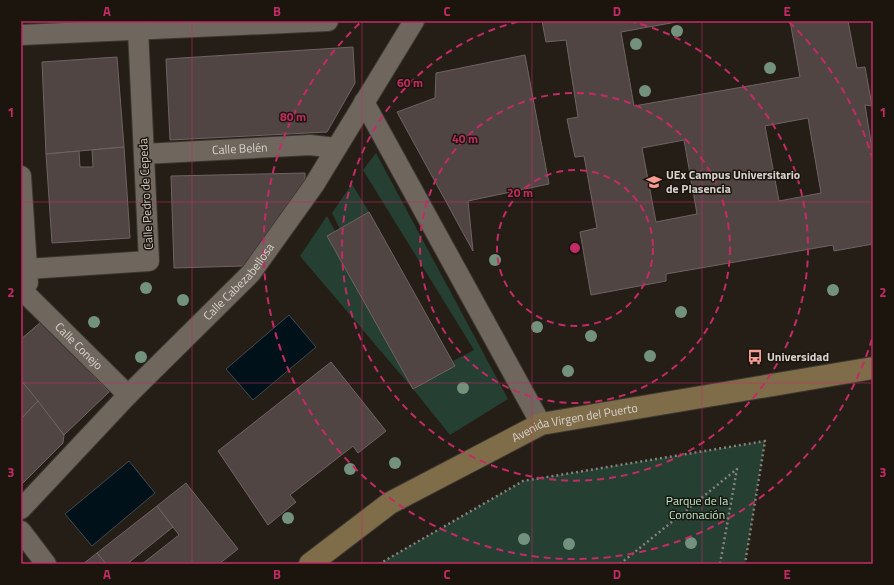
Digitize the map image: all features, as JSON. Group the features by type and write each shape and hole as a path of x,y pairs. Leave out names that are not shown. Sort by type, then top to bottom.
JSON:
{"main road":[{"name":"Avenida Virgen del Puerto","path":"310,564 390,503 541,424 873,368"}],"street":[{"path":"21,35 138,30 244,23 328,21"},
{"name":"Calle Cabezabellosa","path":"21,509 128,395 251,273 314,185 414,21"},
{"name":"Calle Pedro de Cepeda","path":"27,269 149,261 138,30"},
{"path":"364,102 541,424"},
{"name":"Calle Belén","path":"144,154 310,144 336,148"},
{"path":"21,176 27,269 25,302"},
{"name":"Calle Conejo","path":"25,302 128,395"},
{"path":"21,530 46,564"}],"path":[{"path":"380,564 523,481 764,441 744,564"},
{"path":"620,564 737,469 720,564"}],"green space":[{"path":"376,153 508,399 450,435 413,389 455,366 453,361 474,350 363,170"},
{"path":"352,184 369,212 340,229 332,213"},
{"path":"327,216 335,231 328,236 413,389 300,256"},
{"name":"Parque de la Coronación","path":"765,441 745,564 379,564 523,481"}],"shaded area":[{"path":"289,315 316,347 253,400 226,369"},
{"path":"129,461 155,493 92,546 65,514"}],"building":[{"path":"542,21 682,21 621,32 634,106 800,77 790,21 848,21 857,68 865,67 872,106 865,105 873,155 873,244 834,251 833,245 666,274 666,281 591,295 580,232 597,228 584,156 575,157 567,119 578,117 566,40 546,42","holes":["808,118 821,193 779,201 765,126","684,140 697,214 656,222 642,148"]},
{"path":"353,47 355,83 327,132 170,140 166,59"},
{"path":"525,55 549,184 468,201 473,251 397,112 435,98 436,73"},
{"path":"117,57 124,147 46,154 42,62"},
{"path":"124,147 130,238 52,243 46,154 79,151 80,167 93,167 92,150"},
{"path":"305,173 305,179 243,266 174,268 171,176"},
{"path":"369,212 455,366 413,389 327,236"},
{"path":"41,322 109,392 64,435 21,380 21,339"},
{"path":"331,362 386,431 358,453 353,446 290,495 296,502 268,525 218,451"},
{"path":"21,380 38,401 21,419"},
{"path":"38,401 64,435 63,443 21,485 21,419"},
{"path":"186,483 238,549 219,564 142,564 179,535 157,506"},
{"path":"157,506 173,527 127,564 106,564 97,553"},
{"path":"97,553 106,564 83,564"}],"place":[{"name":"UEx Campus Universitario de Plasencia","path":"654,182"},
{"name":"Universidad","path":"755,357"}]}
